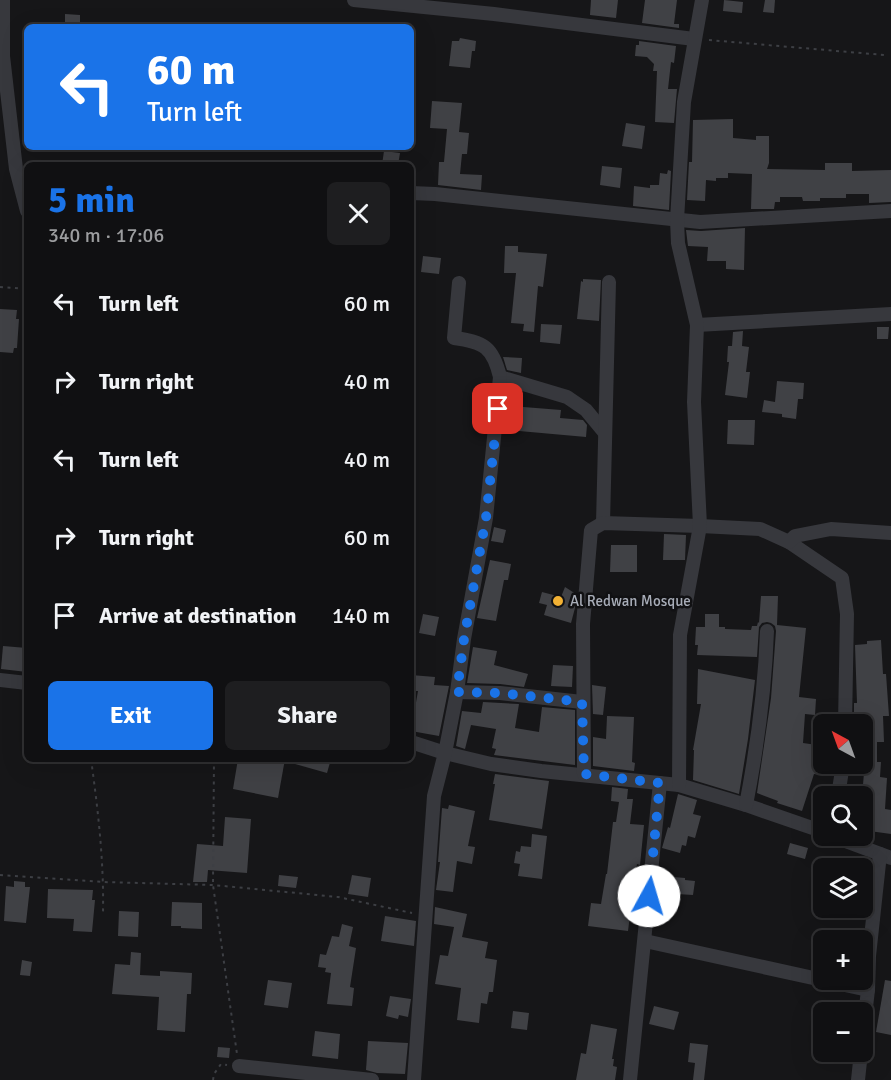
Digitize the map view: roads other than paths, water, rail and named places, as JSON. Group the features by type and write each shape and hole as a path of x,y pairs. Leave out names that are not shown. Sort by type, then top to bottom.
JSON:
{"street":[{"path":"3,0 3,56 16,169 23,184"},
{"path":"354,0 494,14 694,39"},
{"path":"680,784 680,635 700,526 694,402 697,325 678,243 677,220 684,102 702,0"},
{"path":"414,193 700,222 891,211"},
{"path":"603,523 609,282"},
{"path":"414,1080 434,796 457,692 464,639 486,518 500,378 497,362 490,352 476,341 454,338 459,283"},
{"path":"697,325 891,314"},
{"path":"500,378 567,397 586,410 605,433"},
{"path":"584,774 583,624 591,530 603,523 760,529 789,542 842,578 847,614 845,714"},
{"path":"789,542 795,536 831,529 891,532"},
{"path":"746,805 756,752 767,632"},
{"path":"0,680 24,682"},
{"path":"457,692 500,693 582,702"},
{"path":"414,743 491,764 680,784 813,828"},
{"path":"630,1080 660,783"},
{"path":"860,846 886,856 873,930"},
{"path":"645,942 813,978"},
{"path":"867,1002 868,990"},
{"path":"858,1080 860,1062"},
{"path":"239,1066 372,1080"}],"place":[{"name":"Al Redwan Mosque","path":"558,601"}]}
